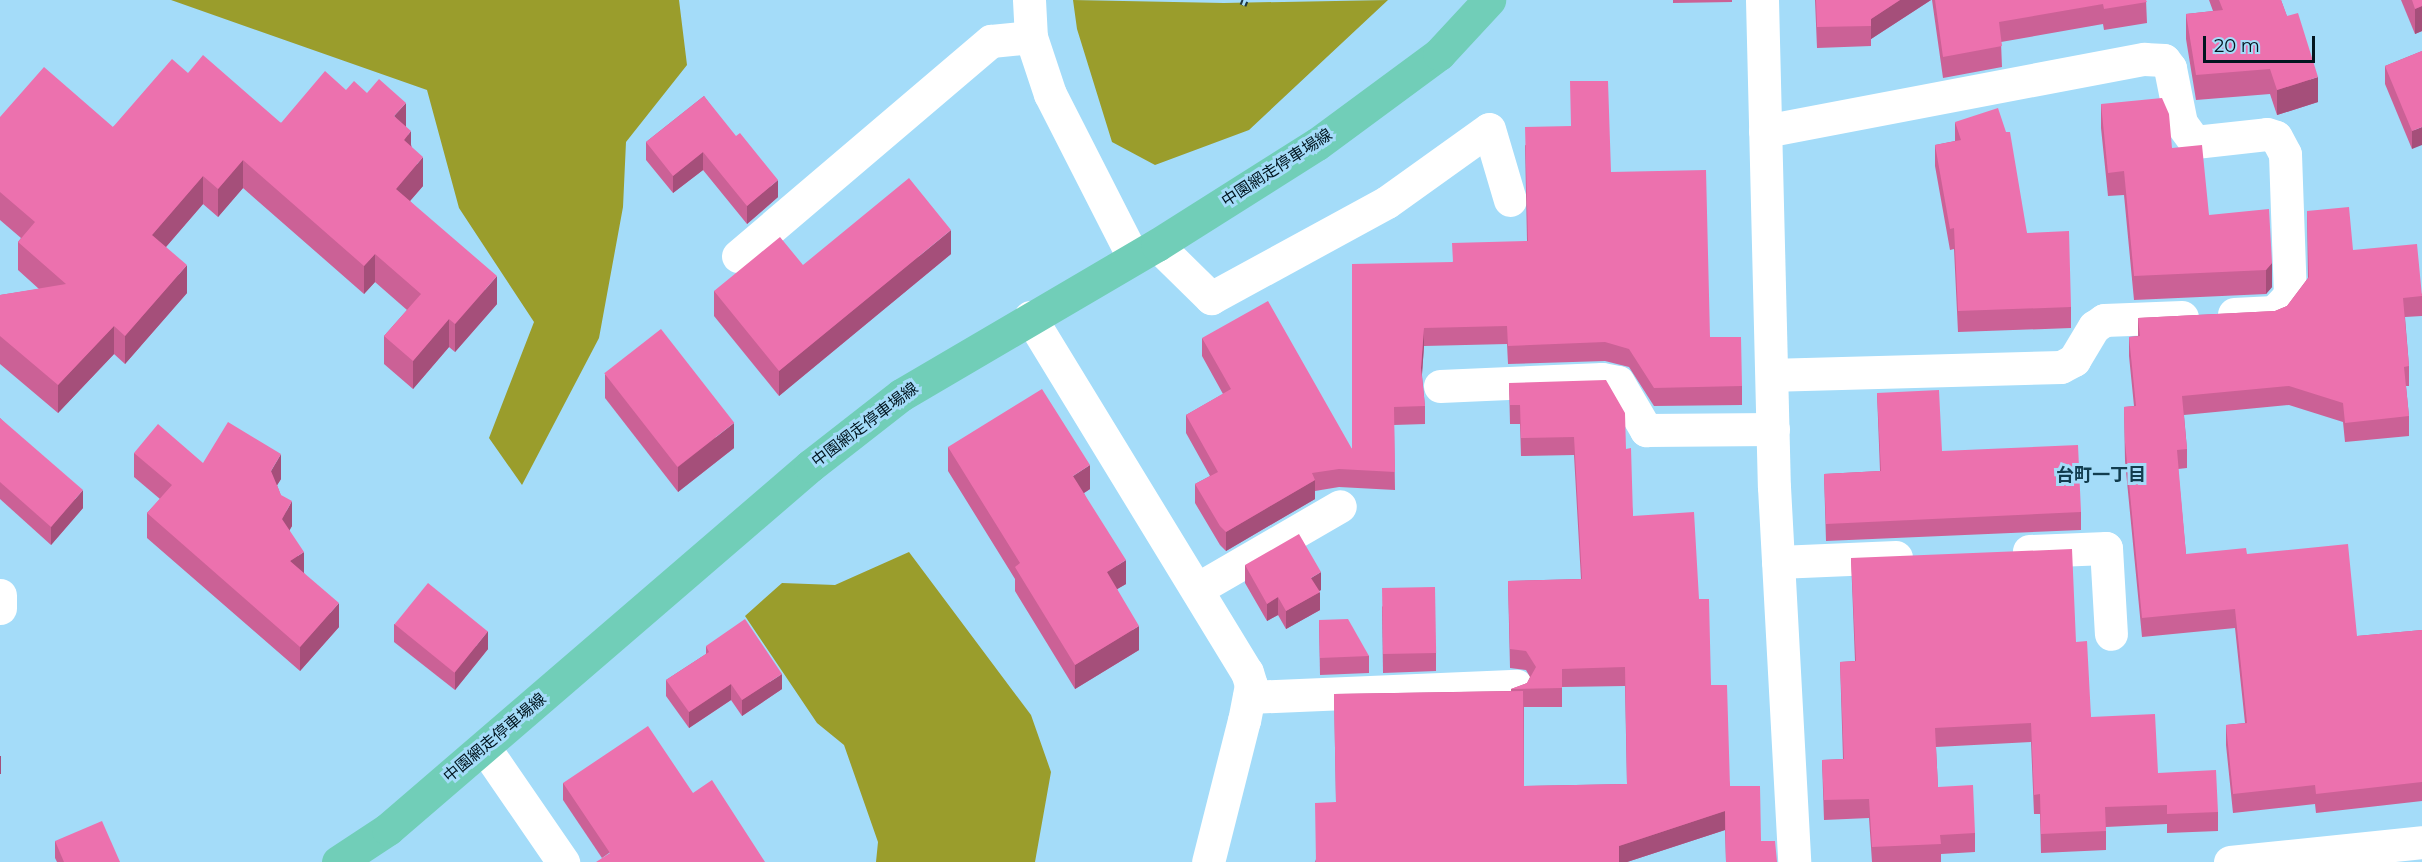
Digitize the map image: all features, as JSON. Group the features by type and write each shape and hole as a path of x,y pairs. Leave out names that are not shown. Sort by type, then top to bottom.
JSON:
{"main road":[{"name":"中園網走停車場線","path":"338,862 388,829 810,466 892,402 1030,317 1145,251 1317,144 1439,54 1489,0"}],"street":[{"path":"1029,0 1031,37 1050,94 1145,251 1211,298 1387,202 1489,129 1509,200"},
{"path":"1762,0 1773,429 1794,862"},
{"path":"738,256 991,41 1031,37"},
{"path":"1765,132 2144,59 2164,60 2170,68 2181,123 2195,142 2267,134 2282,145 2292,278 2290,295 2274,312 2104,320 2094,327 2074,360 2061,367 1772,375"},
{"path":"1030,317 1247,672 1249,697 1208,862"},
{"path":"1440,386 1602,379 1618,382 1646,430 1773,429"},
{"path":"1197,589 1340,506"},
{"path":"2001,552 2106,548 2111,634"},
{"path":"1778,562 1930,555"},
{"path":"0,595 0,608"},
{"path":"1249,697 1517,686"},
{"path":"484,747 563,862"},
{"path":"2230,862 2422,842"}],"shaded area":[{"path":"171,0 679,0 687,65 626,142 623,207 599,338 522,485 489,438 534,322 459,208 427,90"},
{"path":"1073,0 1224,3 1388,0 1249,130 1155,165 1112,142 1077,29"},
{"path":"909,552 1031,715 1051,772 1035,862 876,862 878,842 844,745 817,723 745,616 782,583 835,585"}],"building":[{"path":"1816,0 1900,0 1871,19 1871,26 1817,27"},
{"path":"1935,0 2146,0 2147,2 2104,9 2103,4 1999,22 2002,46 1943,57"},
{"path":"2219,0 2281,0 2287,16 2298,13 2318,77 2277,90 2270,69 2196,75 2186,14 2223,10"},
{"path":"2412,0 2422,0 2422,6 2415,9"},
{"path":"2422,51 2422,127 2412,131 2385,66"},
{"path":"203,55 281,123 325,71 346,90 354,81 367,93 379,79 406,103 394,116 411,131 404,140 423,157 396,189 497,276 455,324 449,319 413,361 384,336 421,294 375,254 364,266 243,160 218,189 203,176 152,235 187,265 125,336 114,326 58,385 0,336 0,295 66,284 18,242 35,222 0,192 0,117 44,67 113,127 172,59 188,73"},
{"path":"1570,81 1608,81 1611,172 1706,170 1710,337 1741,337 1742,386 1654,388 1629,349 1605,342 1508,346 1507,326 1424,328 1421,368 1425,406 1394,407 1395,472 1339,469 1312,473 1315,480 1226,532 1195,484 1218,472 1186,415 1231,389 1202,338 1268,301 1352,449 1352,264 1453,262 1452,243 1528,241 1525,127 1571,126"},
{"path":"704,96 736,136 740,133 778,180 747,206 703,152 673,176 646,142"},
{"path":"2162,98 2169,114 2172,148 2202,145 2209,215 2269,209 2272,263 2266,270 2134,276 2124,171 2108,173 2101,104"},
{"path":"1998,108 2006,132 2010,132 2027,233 2069,231 2071,307 1958,311 1954,228 1950,229 1935,145 1961,140 1955,122"},
{"path":"909,178 951,230 779,371 714,291 780,237 803,265"},
{"path":"2349,207 2353,250 2417,244 2422,296 2403,298 2409,366 2404,367 2409,416 2345,423 2343,403 2289,386 2182,396 2187,449 2177,450 2186,554 2246,548 2247,554 2348,544 2357,636 2422,630 2422,782 2316,794 2315,785 2233,794 2226,725 2247,723 2235,609 2142,618 2125,442 2124,407 2136,406 2129,337 2140,336 2138,318 2275,311 2287,306 2309,277 2307,211"},
{"path":"661,329 734,423 678,467 604,373"},
{"path":"1606,380 1625,413 1626,449 1631,448 1633,516 1694,512 1699,599 1709,599 1711,685 1727,685 1730,786 1760,786 1761,841 1775,841 1777,862 1726,862 1725,811 1619,846 1619,862 1316,862 1315,803 1336,802 1334,694 1523,691 1524,786 1627,784 1625,667 1562,669 1562,688 1511,689 1527,683 1536,667 1526,651 1510,649 1508,581 1582,579 1574,437 1521,438 1520,405 1510,405 1509,383"},
{"path":"1042,389 1090,465 1073,476 1126,560 1107,572 1139,626 1075,665 1015,567 1020,563 948,447"},
{"path":"1939,390 1942,451 2078,445 2081,512 1826,524 1824,474 1881,471 1877,393"},
{"path":"0,418 83,490 51,527 0,482"},
{"path":"228,422 281,454 271,471 281,495 292,501 282,519 304,552 290,561 339,603 300,647 147,513 172,485 134,453 158,424 203,463"},
{"path":"1299,534 1321,572 1311,578 1320,592 1286,611 1278,597 1267,604 1245,565"},
{"path":"2072,549 2076,642 2087,641 2091,717 2155,714 2158,773 2216,770 2218,812 2167,814 2167,805 2105,807 2106,831 2041,834 2040,794 2034,795 2031,723 1935,728 1938,787 1973,785 1975,833 1940,835 1941,844 1872,847 1869,799 1824,800 1822,760 1844,759 1840,662 1856,661 1851,558"},
{"path":"428,583 488,631 454,673 395,624"},
{"path":"1435,587 1436,653 1383,654 1382,588"},
{"path":"745,619 782,674 742,700 731,684 689,712 666,680 709,652 706,646"},
{"path":"1348,619 1369,656 1320,658 1319,620"},
{"path":"648,726 693,793 712,780 765,862 596,862 610,853 563,783"},
{"path":"102,821 120,862 64,862 55,841"}],"railway":[{"path":"1243,5 1245,0"}],"district":[{"name":"台町一丁目","path":"2101,475"}]}
